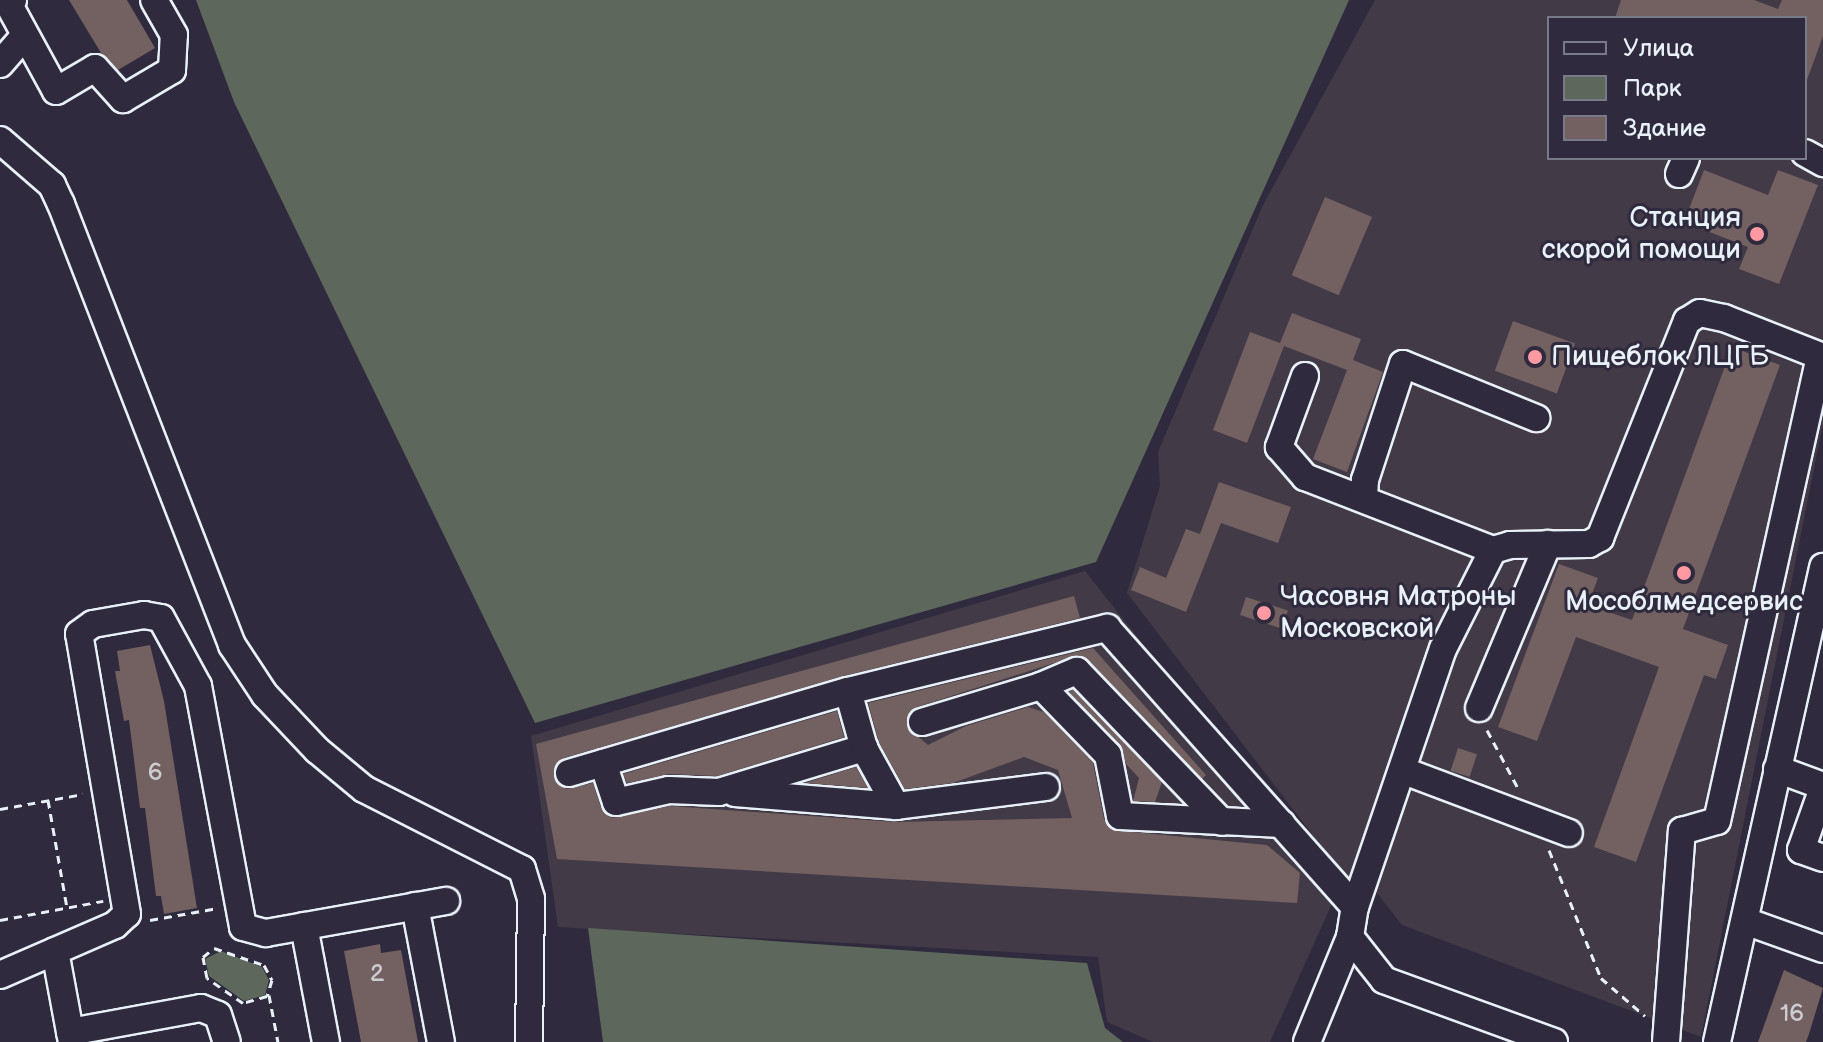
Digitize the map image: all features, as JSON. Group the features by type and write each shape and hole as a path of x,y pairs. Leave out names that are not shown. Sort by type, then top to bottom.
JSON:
{"street":[{"path":"13,0 8,3 56,91 95,68 123,99 172,70 174,35 154,0"},
{"path":"0,64 25,35"},
{"path":"0,140 52,185 232,645 265,695 317,750 364,789 522,869 531,899 529,1042"},
{"path":"1305,376 1279,447 1305,477 1493,550 1548,544 1589,544 1600,538 1679,331 1695,315 1724,318 1822,356 1717,821 1682,831 1658,1032"},
{"path":"1364,498 1365,480 1403,364 1536,418"},
{"path":"1479,708 1548,544"},
{"path":"1307,1042 1350,937 1355,907 1404,771 1443,649 1493,550"},
{"path":"1717,1042 1777,769 1812,664 1823,567"},
{"path":"0,975 55,951 123,910 79,634 93,624 154,615 167,625 198,686 243,927 252,933 446,901"},
{"path":"569,773 848,691 1107,628 1355,907"},
{"path":"922,722 1041,686 1077,671 1222,822"},
{"path":"1041,686 1108,755 1120,816 1282,824"},
{"path":"848,691 864,748 896,806"},
{"path":"719,792 864,748"},
{"path":"603,763 616,802 669,790 896,806 1046,787"},
{"path":"1777,769 1823,787 1801,850 1823,858"},
{"path":"1404,771 1569,833"},
{"path":"415,906 441,1042"},
{"path":"1745,921 1823,949"},
{"path":"304,926 326,1042"},
{"path":"1350,937 1384,980 1554,1042"},
{"path":"55,951 71,1037 201,1008 218,1015 227,1042"}],"path":[{"path":"1479,708 1494,752 1539,823 1601,978 1658,1032"},
{"path":"0,809 106,790"},
{"path":"48,800 67,908"},
{"path":"0,920 67,908 123,910 237,904"},
{"path":"269,993 252,1004 235,999 203,972 203,957 222,948 264,965 272,980 269,993 278,1042"}],"shaded area":[{"path":"1375,0 1823,0 1823,423 1701,1037 1402,925 1374,889 1351,885 1127,593 1160,486 1158,452 1263,205"},
{"path":"1085,571 1338,890 1270,1042 1153,1042 1107,1022 1098,957 558,927 531,736"}],"green space":[{"path":"196,0 1349,0 1096,562 535,723 234,102"},
{"path":"588,928 1087,963 1105,1028 1123,1042 603,1042"},
{"path":"221,951 262,967 269,980 265,995 244,1001 209,976 205,959"}],"building":[{"path":"69,0 127,0 155,48 118,70 101,53"},
{"path":"1621,0 1754,0 1778,9 1782,0 1823,0 1823,36 1807,80 1807,16 1616,16"},
{"name":"Станция скорой помощи","path":"1704,170 1768,195 1778,170 1818,185 1779,284 1739,269 1748,247 1684,222"},
{"path":"1325,197 1372,217 1339,295 1292,275"},
{"path":"1292,313 1361,339 1353,360 1383,372 1347,472 1313,459 1347,370 1284,346 1247,443 1213,430 1250,332 1280,343"},
{"name":"Пищеблок ЛЦГБ","path":"1513,321 1575,344 1557,393 1495,371"},
{"path":"1732,347 1780,365 1683,629 1728,645 1716,679 1704,675 1636,862 1594,847 1659,667 1576,637 1537,741 1498,727 1559,564 1598,578 1588,605 1632,620"},
{"path":"1219,482 1291,507 1278,543 1221,523 1186,612 1131,590 1140,567 1166,578 1186,529 1200,534"},
{"path":"1074,596 1080,618 843,676 564,758 554,768 554,778 566,789 593,783 601,808 612,818 670,806 895,822 1072,818 1058,770 1024,757 953,783 905,789 879,742 868,703 1093,648 1206,775 1202,779 1079,655 917,707 907,718 907,727 928,745 966,726 1028,707 1044,712 1093,763 1104,819 1112,830 1267,845 1300,873 1297,903 557,859 536,744"},
{"name":"Часовня Матроны Московской","path":"1246,597 1288,611 1282,629 1240,615"},
{"path":"150,645 164,701 197,908 164,914 161,896 156,896 145,808 140,808 129,720 124,721 115,671 120,671 117,651"},
{"path":"1073,690 1162,782 1155,802 1133,801 1139,778 1126,764 1119,744 1069,692"},
{"path":"837,711 844,737 717,776 669,774 627,783 623,774"},
{"path":"1458,748 1477,754 1470,777 1451,771"},
{"path":"856,767 868,788 805,783"},
{"path":"380,944 381,953 401,950 418,1042 361,1042 344,951"},
{"path":"1784,970 1823,988 1809,1034 1806,1042 1758,1042"}],"place":[{"name":"Станция скорой помощи","path":"1757,234"},
{"name":"Пищеблок ЛЦГБ","path":"1535,357"},
{"name":"Мособлмедсервис","path":"1684,573"},
{"name":"Часовня Матроны Московской","path":"1264,613"}]}
